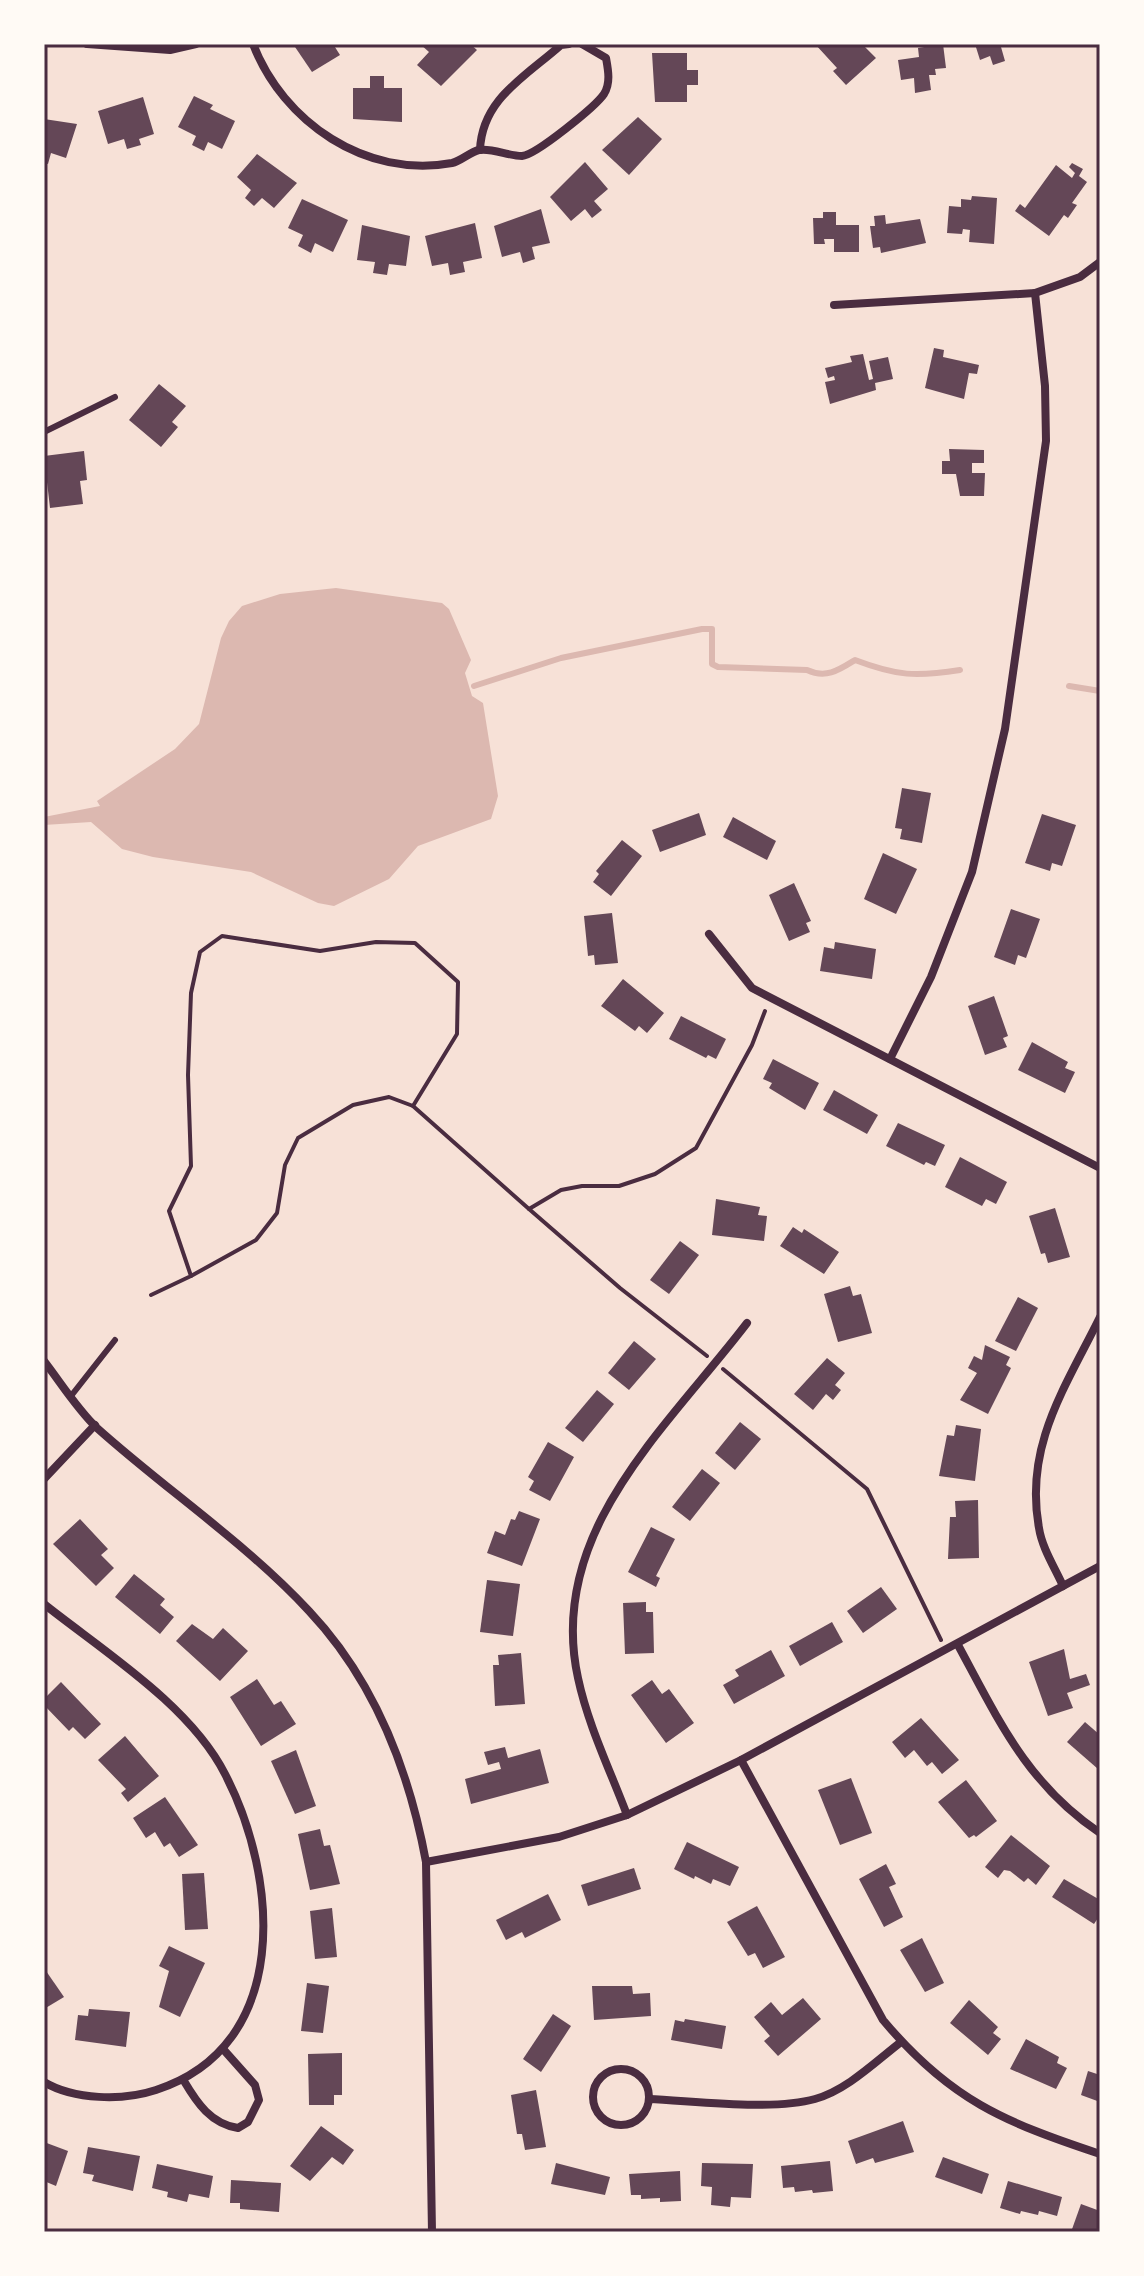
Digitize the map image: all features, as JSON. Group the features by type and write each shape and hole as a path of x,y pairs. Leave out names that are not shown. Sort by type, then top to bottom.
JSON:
{"street":[{"path":"87,44 170,50 196,44"},
{"path":"253,44 281,95 303,119 329,139 362,156 411,164 453,163 480,150 525,156 547,143 604,94 609,74 606,58 582,44"},
{"path":"480,150 481,127 489,109 561,45 569,44"},
{"path":"834,305 1035,293 1080,277 1100,262"},
{"path":"890,1059 931,977 972,872 1005,729 1046,441 1045,386 1035,293"},
{"path":"709,934 752,988 1100,1168"},
{"path":"1063,1586 1039,1531 1035,1485 1042,1437 1100,1317"},
{"path":"627,1815 577,1674 573,1609 578,1578 588,1541 625,1476 747,1323"},
{"path":"44,1361 95,1425 260,1563 310,1612 344,1654 377,1709 399,1757 416,1808 426,1862 432,2232"},
{"path":"44,1479 95,1425"},
{"path":"426,1862 545,1840 627,1815 741,1760 1100,1566"},
{"path":"44,1604 160,1696 202,1739 224,1771 248,1826 259,1866 265,1928 261,1965 238,2031 209,2065 184,2081 140,2095 82,2095 44,2082"},
{"path":"958,1645 1012,1745 1035,1778 1078,1818 1100,1833"},
{"path":"741,1760 883,2020 901,2042 950,2088 973,2104 1029,2131 1100,2154"},
{"path":"649,2099 791,2103 816,2099 840,2088 901,2042"},
{"path":"184,2081 208,2114 225,2126 238,2128 248,2122 259,2100 255,2085 223,2049"},
{"path":"624,2068 640,2075 649,2099 641,2117 624,2125 605,2120 594,2105 593,2095 600,2078 615,2069 624,2068"}],"lane":[{"path":"44,432 115,397"},
{"path":"71,1396 115,1340"}],"path":[{"path":"191,1276 169,1211 191,1166 188,1075 191,993 200,952 222,936 320,951 376,942 415,943 458,982 457,1034 413,1106"},
{"path":"529,1209 561,1190 582,1186 619,1186 655,1174 696,1148 752,1045 772,998"},
{"path":"151,1295 256,1240 277,1213 285,1165 298,1138 353,1105 389,1097 413,1106 620,1288 716,1363 867,1489 945,1652"}],"shaded area":[{"path":"336,588 442,603 449,609 471,660 465,673 472,696 483,703 498,796 491,819 418,846 389,879 334,906 318,903 251,872 153,857 122,849 91,822 44,825 44,817 100,806 97,801 175,749 199,724 221,638 229,621 242,606 280,594"}],"building":[{"path":"293,44 333,44 340,55 312,72"},
{"path":"420,44 470,44 477,50 441,86 417,65 429,52"},
{"path":"815,44 862,44 876,58 846,85 833,71 837,68"},
{"path":"943,44 946,68 935,69 936,75 929,75 931,90 915,93 914,78 901,80 898,60 919,57 918,48"},
{"path":"975,44 1009,44 1001,47 1005,61 993,65 990,56 980,60"},
{"path":"652,53 687,53 687,70 698,70 698,85 687,85 687,102 655,102"},
{"path":"370,76 384,76 384,88 402,88 402,122 353,119 353,88 370,88"},
{"path":"194,96 213,105 210,109 235,121 222,149 208,142 204,151 192,145 196,136 178,127"},
{"path":"143,97 154,134 139,139 141,145 127,149 124,139 108,144 98,111"},
{"path":"638,117 662,139 629,175 602,150"},
{"path":"44,119 77,124 66,158 51,153 48,164 44,163"},
{"path":"257,154 297,183 274,208 262,198 254,206 245,198 251,190 237,177"},
{"path":"585,162 608,189 594,201 602,210 592,218 585,209 571,221 550,197"},
{"path":"1072,163 1083,169 1079,176 1087,182 1072,203 1077,205 1068,218 1064,215 1049,236 1015,211 1020,204 1025,208 1056,165 1072,178 1075,173 1069,167"},
{"path":"972,196 997,198 994,244 969,242 970,230 963,229 962,234 947,233 949,206 961,207 961,199 971,200"},
{"path":"302,199 348,220 333,252 315,243 311,253 298,246 303,235 288,228"},
{"path":"541,209 550,243 532,247 535,259 523,263 520,252 502,257 494,226"},
{"path":"823,212 836,212 836,225 859,225 859,252 834,252 834,239 824,239 825,244 814,244 813,218 823,218"},
{"path":"885,215 886,224 920,219 926,243 881,253 880,247 873,248 870,226 875,226 874,216"},
{"path":"475,223 482,258 463,262 465,272 450,275 448,263 432,266 425,236"},
{"path":"362,225 410,236 406,266 389,264 387,275 373,273 375,262 357,260"},
{"path":"934,348 944,350 943,357 979,365 977,374 969,373 964,399 925,388"},
{"path":"863,354 869,380 873,379 869,361 888,357 893,379 875,383 876,390 830,404 825,382 835,380 834,376 828,378 825,368 852,362 850,356"},
{"path":"159,384 186,406 172,422 178,427 161,447 129,420"},
{"path":"949,449 984,450 984,463 972,463 972,473 985,473 984,496 960,496 956,474 942,474 942,461 950,461"},
{"path":"84,451 87,480 80,481 83,504 50,508 44,456"},
{"path":"902,788 931,793 922,843 900,839 902,829 895,828"},
{"path":"699,813 706,835 660,852 652,830"},
{"path":"1042,814 1076,825 1062,866 1052,863 1050,871 1025,863"},
{"path":"733,817 776,841 767,860 723,837"},
{"path":"622,840 642,856 611,896 593,882 599,874 596,871"},
{"path":"883,853 917,869 896,914 864,899"},
{"path":"794,883 811,921 806,923 810,932 789,941 769,895"},
{"path":"1011,909 1040,919 1026,958 1018,955 1015,965 994,957"},
{"path":"612,913 618,963 595,965 594,955 588,956 584,916"},
{"path":"835,942 876,949 872,979 820,971 824,947 834,949"},
{"path":"623,979 664,1013 647,1033 639,1026 635,1031 601,1006"},
{"path":"994,996 1008,1036 1003,1038 1007,1047 985,1055 968,1006"},
{"path":"681,1016 726,1039 716,1059 708,1055 706,1058 669,1039"},
{"path":"1032,1042 1068,1062 1065,1068 1075,1072 1065,1093 1018,1070"},
{"path":"773,1059 819,1083 805,1110 769,1088 772,1083 763,1079"},
{"path":"834,1090 878,1115 867,1134 823,1110"},
{"path":"898,1123 945,1145 935,1166 926,1162 924,1165 886,1146"},
{"path":"960,1157 1007,1182 996,1204 986,1199 982,1206 945,1187"},
{"path":"716,1199 760,1207 758,1215 767,1216 764,1241 712,1235"},
{"path":"1055,1208 1070,1257 1048,1263 1045,1253 1041,1254 1029,1216"},
{"path":"793,1227 802,1233 804,1229 839,1252 824,1274 780,1246"},
{"path":"680,1241 699,1255 669,1294 650,1280"},
{"path":"850,1286 853,1296 861,1294 872,1333 838,1342 824,1294"},
{"path":"1018,1297 1038,1308 1016,1351 995,1341"},
{"path":"634,1341 656,1359 629,1390 608,1373"},
{"path":"985,1345 1010,1357 1006,1365 1011,1368 988,1414 960,1400 977,1373 968,1368 974,1356 982,1360"},
{"path":"827,1358 845,1373 835,1385 841,1390 833,1400 826,1394 813,1410 794,1394"},
{"path":"597,1390 614,1404 583,1442 565,1428"},
{"path":"740,1422 761,1439 735,1470 715,1453"},
{"path":"956,1425 981,1429 975,1481 939,1476 947,1435 954,1436"},
{"path":"548,1442 574,1457 550,1501 529,1490 534,1481 528,1477"},
{"path":"702,1469 720,1483 690,1521 672,1507"},
{"path":"978,1500 979,1558 948,1559 950,1517 956,1517 955,1501"},
{"path":"519,1511 540,1519 522,1566 487,1553 495,1531 505,1535 511,1519 515,1520"},
{"path":"80,1519 108,1549 101,1555 114,1568 96,1586 53,1544"},
{"path":"651,1527 675,1539 656,1576 660,1578 656,1587 628,1572"},
{"path":"134,1574 165,1599 160,1605 174,1617 160,1634 115,1597"},
{"path":"487,1580 520,1584 513,1636 480,1632"},
{"path":"881,1587 897,1609 863,1633 847,1611"},
{"path":"646,1602 646,1612 653,1612 654,1653 625,1654 623,1603"},
{"path":"832,1622 843,1642 800,1666 789,1646"},
{"path":"192,1624 213,1639 223,1628 248,1651 220,1681 176,1641"},
{"path":"1064,1649 1070,1679 1086,1674 1090,1685 1067,1693 1073,1708 1048,1716 1029,1662"},
{"path":"771,1650 785,1676 734,1704 723,1685 739,1676 735,1670"},
{"path":"521,1653 525,1704 495,1706 493,1665 499,1665 498,1655"},
{"path":"257,1679 274,1705 281,1701 296,1724 261,1746 230,1697"},
{"path":"652,1680 662,1694 669,1689 694,1723 666,1743 631,1695"},
{"path":"61,1682 101,1724 85,1739 73,1727 69,1731 44,1705 44,1699"},
{"path":"921,1718 959,1760 942,1774 932,1762 927,1766 914,1750 905,1758 892,1742"},
{"path":"1085,1722 1100,1735 1098,1769 1067,1742"},
{"path":"125,1736 159,1776 128,1802 121,1793 126,1789 98,1760"},
{"path":"505,1747 508,1758 540,1749 549,1783 471,1804 465,1779 501,1769 499,1762 488,1765 484,1752"},
{"path":"296,1750 316,1806 295,1814 271,1761"},
{"path":"851,1778 872,1833 840,1845 818,1790"},
{"path":"966,1780 997,1821 976,1837 969,1838 938,1802"},
{"path":"165,1797 198,1845 179,1857 170,1843 164,1847 155,1832 146,1838 133,1818"},
{"path":"320,1829 324,1846 330,1845 340,1884 310,1890 298,1834"},
{"path":"1011,1835 1050,1866 1036,1885 1028,1878 1024,1882 1010,1871 1004,1870 998,1878 985,1867"},
{"path":"687,1842 739,1867 730,1886 713,1879 711,1884 695,1876 694,1879 674,1869"},
{"path":"886,1864 896,1884 889,1887 903,1917 884,1927 859,1879"},
{"path":"634,1868 641,1889 588,1906 581,1885"},
{"path":"204,1873 208,1929 185,1930 182,1874"},
{"path":"1064,1879 1100,1900 1100,1915 1094,1924 1052,1897"},
{"path":"548,1894 561,1920 525,1938 522,1932 506,1940 496,1920"},
{"path":"757,1906 785,1957 763,1968 755,1953 748,1956 727,1922"},
{"path":"332,1908 337,1957 315,1959 310,1911"},
{"path":"922,1938 944,1983 925,1992 900,1950"},
{"path":"169,1946 205,1963 180,2017 159,2007 169,1971 159,1966"},
{"path":"44,1968 64,1997 44,2009"},
{"path":"307,1983 329,1986 323,2033 301,2031"},
{"path":"592,1986 632,1986 633,1994 650,1993 651,2016 594,2020"},
{"path":"803,1998 821,2019 778,2056 764,2041 770,2036 754,2017 771,2002 782,2015"},
{"path":"969,2000 998,2027 993,2033 1001,2039 988,2055 950,2023"},
{"path":"89,2009 130,2012 126,2047 75,2040 78,2015 88,2016"},
{"path":"553,2014 571,2026 541,2072 523,2059"},
{"path":"685,2019 726,2026 722,2049 671,2040 675,2020 684,2022"},
{"path":"1026,2039 1059,2057 1057,2063 1067,2068 1056,2089 1010,2069"},
{"path":"342,2053 342,2095 334,2095 334,2105 309,2105 308,2054"},
{"path":"1088,2071 1100,2075 1100,2102 1081,2095"},
{"path":"536,2090 546,2147 525,2150 522,2134 517,2134 511,2095"},
{"path":"903,2121 914,2152 875,2163 873,2158 856,2164 848,2141"},
{"path":"321,2126 354,2150 343,2165 332,2157 310,2181 290,2166"},
{"path":"44,2142 68,2151 56,2186 44,2181"},
{"path":"88,2147 140,2156 133,2191 92,2181 94,2175 83,2173"},
{"path":"943,2157 989,2174 982,2194 935,2177"},
{"path":"830,2161 833,2191 795,2192 794,2187 783,2188 781,2166"},
{"path":"556,2163 610,2177 605,2195 551,2184"},
{"path":"702,2163 753,2164 751,2198 731,2197 730,2207 711,2205 712,2187 701,2186"},
{"path":"157,2164 213,2176 209,2198 189,2194 187,2202 167,2197 168,2192 152,2188"},
{"path":"680,2171 681,2201 660,2202 660,2198 641,2199 641,2195 631,2195 629,2174"},
{"path":"231,2180 281,2183 279,2212 240,2209 240,2203 230,2203"},
{"path":"1008,2181 1062,2197 1057,2216 1039,2211 1038,2215 1021,2211 1020,2214 1000,2208"},
{"path":"1081,2204 1100,2211 1100,2232 1071,2232"}],"waterway":[{"path":"474,686 561,658 702,629 712,629 712,664 718,667 807,670 820,674 838,670 855,660 907,674 960,670"},
{"path":"1069,686 1100,691"}]}
